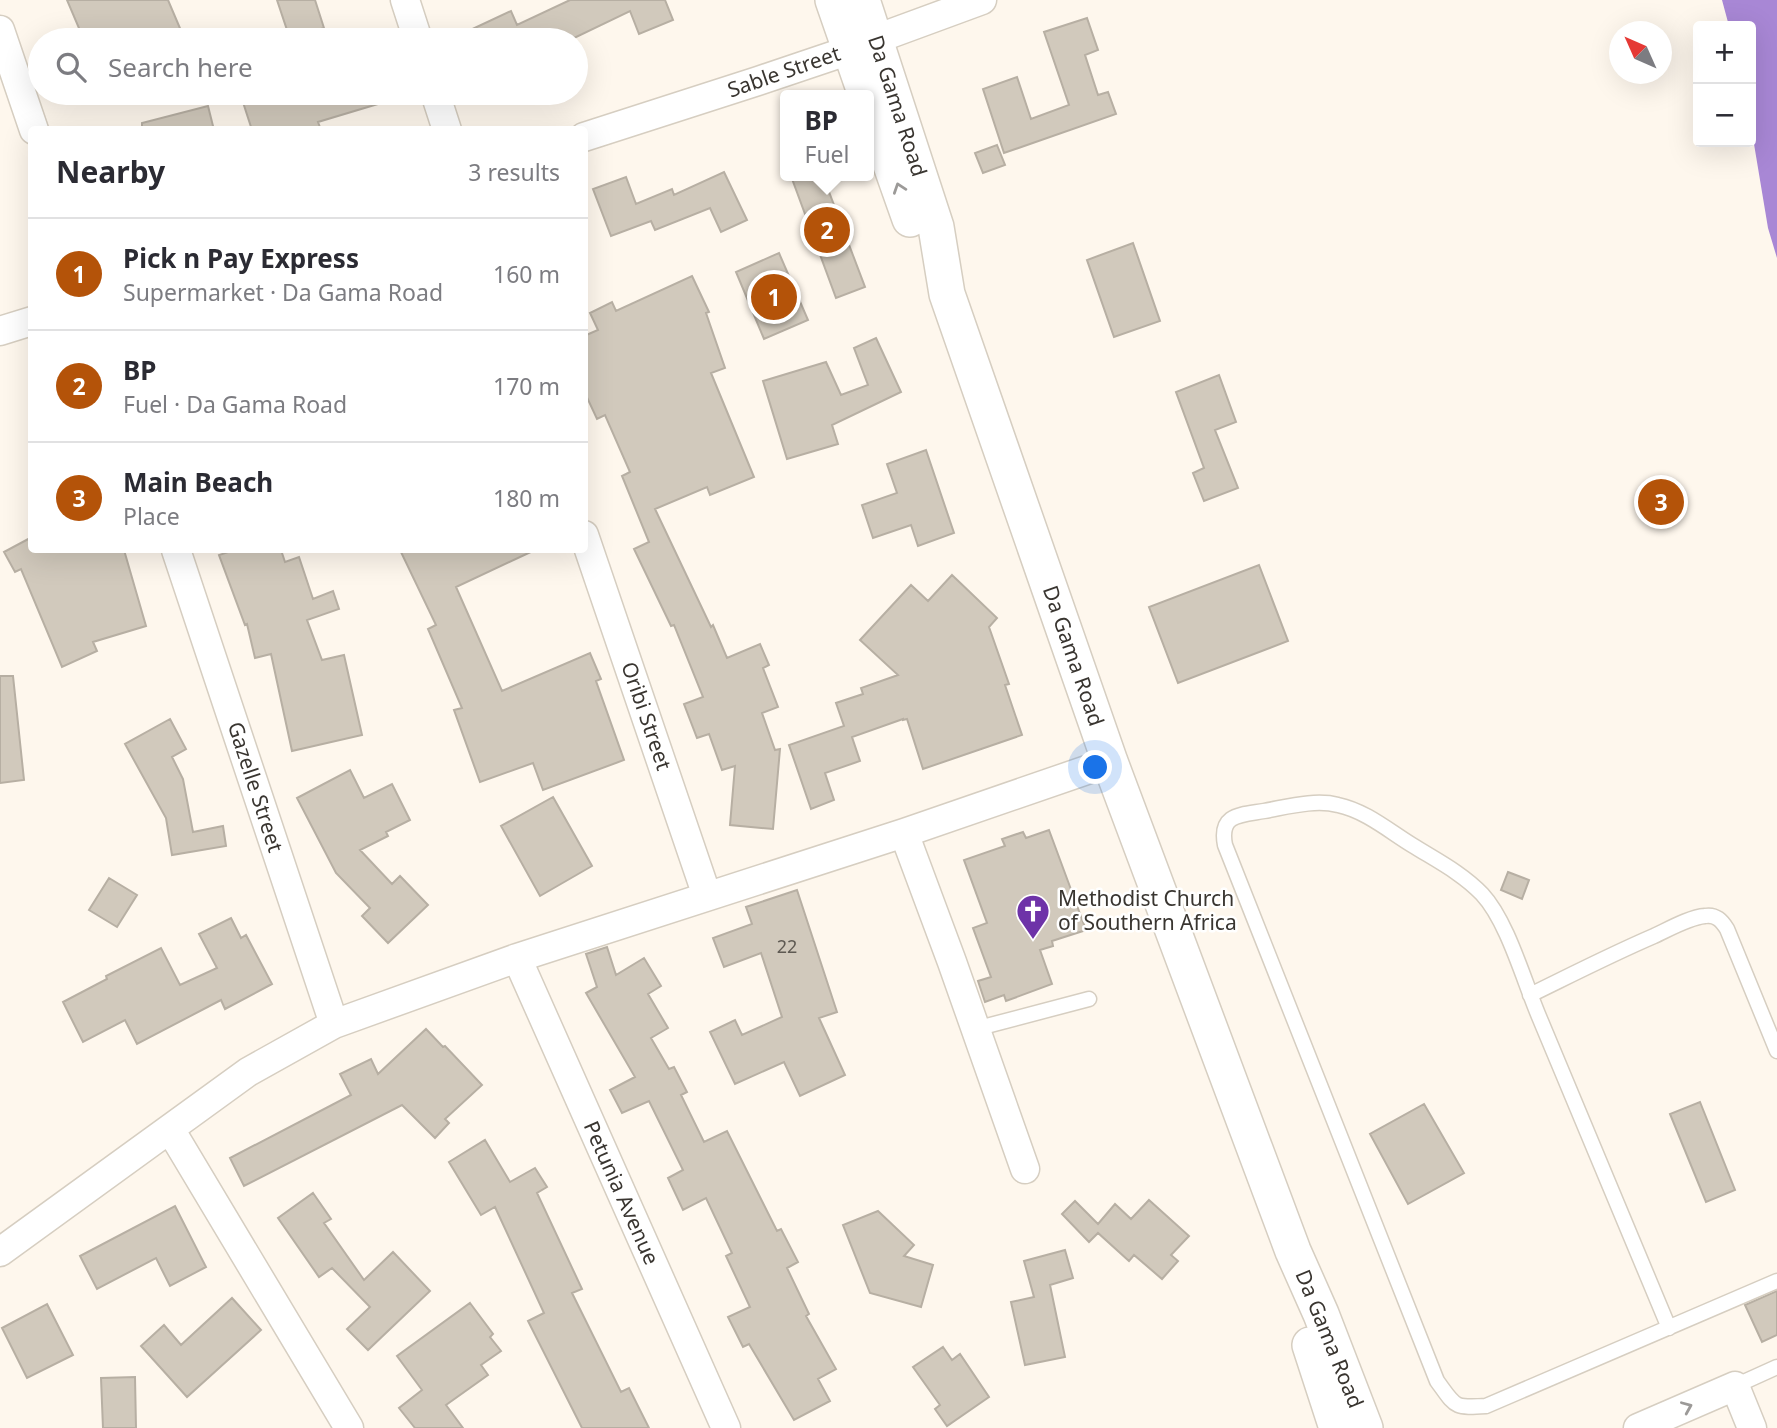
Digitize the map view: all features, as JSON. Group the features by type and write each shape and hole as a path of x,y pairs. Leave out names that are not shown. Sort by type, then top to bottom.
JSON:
{"street":[{"path":"405,0 414,28"},
{"name":"Da Gama Road","path":"833,0 863,44 936,227 947,294 1110,762 1293,1251 1321,1314 1365,1428"},
{"name":"Da Gama Road","path":"862,0 866,90"},
{"name":"Sable Street","path":"588,136 758,82 982,0"},
{"path":"0,30 33,126"},
{"path":"439,105 446,126"},
{"name":"Da Gama Road","path":"874,117 920,246 947,294"},
{"path":"0,331 28,322"},
{"name":"Oribi Street","path":"588,547 707,896"},
{"name":"Gazelle Street","path":"177,553 334,1024"},
{"path":"0,1252 248,1072 334,1024 517,958 904,833 1110,762"},
{"path":"904,833 1025,1169"},
{"name":"Petunia Avenue","path":"517,958 726,1428"},
{"path":"170,1129 349,1428"},
{"name":"Da Gama Road","path":"1293,1251 1298,1307 1337,1428"},
{"path":"1638,1428 1735,1386 1752,1428"}],"lane":[{"path":"1669,1328 1503,924 1482,894 1443,862 1357,810 1335,804 1313,803 1233,816 1224,827 1224,845 1437,1381 1451,1401 1462,1407 1486,1406 1669,1328 1777,1281"},
{"path":"1530,995 1608,956 1681,924 1712,916 1720,919 1727,929 1777,1051"},
{"path":"975,1029 1089,999"},
{"path":"1735,1386 1777,1367"}],"shaded area":[{"path":"1722,0 1777,0 1777,258 1768,228 1754,147 1756,21 1728,21"}],"building":[{"path":"67,0 168,0 180,28 79,28"},
{"path":"277,0 315,0 324,28 286,28"},
{"path":"570,0 665,0 673,20 639,34 630,11 588,31 588,28 475,28 511,11 517,25"},
{"path":"1087,18 1098,50 1085,55 1098,95 1108,92 1116,114 1004,153 983,89 1017,77 1031,119 1069,105 1044,32"},
{"path":"244,105 375,105 318,122 320,126 251,126"},
{"path":"208,106 213,126 142,126 142,123"},
{"path":"997,145 1005,165 983,173 975,153"},
{"path":"724,172 747,220 721,232 710,208 655,230 651,221 611,236 593,189 626,177 636,204 672,189 674,195"},
{"path":"793,181 825,181 865,287 836,298"},
{"path":"1133,243 1160,321 1114,337 1087,260"},
{"path":"779,253 808,320 764,339 736,272"},
{"path":"692,276 709,312 706,313 725,368 711,373 754,477 710,495 707,487 655,509 727,658 760,644 769,665 763,668 778,707 762,713 775,750 780,749 773,829 730,825 735,766 722,770 709,734 697,738 684,704 703,697 674,625 671,626 634,549 649,542 622,476 630,472 605,415 597,419 588,400 588,334 598,330 590,313 612,302 616,311"},
{"path":"876,338 901,392 832,425 838,444 787,459 763,381 826,362 841,395 868,385 854,348"},
{"path":"1219,375 1236,422 1215,430 1238,488 1204,501 1193,473 1204,468 1176,392"},
{"path":"926,450 954,533 918,546 911,525 873,538 862,505 897,493 887,464"},
{"path":"28,539 28,553 125,553 146,626 93,642 97,651 62,667 21,569 15,572 4,552"},
{"path":"282,553 285,562 299,557 313,599 333,591 339,609 307,620 322,660 344,655 362,735 292,751 271,654 255,658 247,624 245,625 219,555"},
{"path":"401,553 529,553 456,587 502,691 590,653 601,679 596,681 624,760 543,790 533,763 480,782 454,710 462,708 428,629 436,625"},
{"path":"1259,565 1288,641 1178,683 1149,607"},
{"path":"952,575 997,618 989,627 1009,684 1005,685 1022,735 923,769 907,719 903,719 852,737 860,761 825,773 834,800 811,809 789,745 844,726 836,703 863,694 861,688 898,675 860,640 911,585 928,601"},
{"path":"0,676 13,676 24,780 0,783"},
{"path":"170,719 186,749 172,757 183,779 193,832 223,826 226,846 172,855 166,818 125,744"},
{"path":"350,770 364,798 392,784 410,820 386,832 388,836 360,850 392,884 400,876 428,905 388,943 362,916 370,908 336,873 297,798"},
{"path":"553,797 592,866 540,896 501,826"},
{"path":"1049,830 1086,930 1052,941 1053,946 1040,950 1052,984 1006,1001 1004,995 985,1002 978,981 991,977 973,928 987,923 964,860 1005,846 1002,839 1023,832 1026,838"},
{"path":"1508,872 1529,880 1522,899 1501,890"},
{"path":"109,878 137,895 117,927 89,910"},
{"path":"797,890 837,1012 819,1018 845,1075 800,1096 784,1062 735,1084 710,1032 735,1020 742,1035 782,1017 761,953 724,967 713,938 752,924 746,907"},
{"path":"231,918 241,938 246,935 272,984 225,1009 221,1000 137,1044 125,1020 83,1042 63,1002 161,948 180,985 217,968 199,934"},
{"path":"607,947 616,975 644,958 661,986 648,994 668,1028 651,1038 669,1069 674,1067 687,1092 681,1095 704,1142 727,1131 777,1231 781,1229 798,1262 787,1268 809,1314 806,1316 836,1369 818,1379 830,1401 794,1420 749,1344 743,1347 728,1317 750,1307 726,1256 732,1253 706,1198 683,1210 668,1178 683,1170 649,1101 622,1113 610,1090 635,1077 586,993 597,987 586,954"},
{"path":"426,1029 482,1085 445,1119 449,1123 435,1138 402,1105 244,1186 230,1158 351,1095 340,1074 371,1059 378,1074"},
{"path":"1700,1102 1735,1190 1706,1202 1670,1114"},
{"path":"1424,1104 1464,1173 1408,1204 1370,1134"},
{"path":"485,1140 510,1182 535,1168 547,1187 537,1193 582,1289 572,1293 621,1392 629,1388 649,1428 582,1428 528,1321 544,1313 495,1207 481,1215 449,1162"},
{"path":"313,1193 331,1219 324,1223 364,1280 393,1252 430,1291 368,1350 347,1329 370,1307 332,1268 319,1277 278,1218"},
{"path":"1149,1200 1189,1236 1171,1255 1178,1261 1162,1279 1134,1255 1129,1261 1098,1233 1089,1242 1062,1214 1075,1201 1098,1224 1115,1204 1131,1219"},
{"path":"175,1206 206,1267 170,1286 156,1258 97,1289 80,1256"},
{"path":"878,1211 914,1245 904,1256 933,1265 921,1307 870,1293 843,1225"},
{"path":"1065,1250 1073,1278 1050,1285 1065,1357 1025,1365 1011,1302 1034,1297 1024,1261"},
{"path":"1777,1291 1777,1335 1762,1342 1745,1305"},
{"path":"232,1298 261,1330 187,1397 141,1346 164,1325 181,1345"},
{"path":"470,1303 493,1334 490,1337 501,1351 481,1365 488,1375 446,1405 463,1428 415,1428 399,1408 422,1390 397,1356"},
{"path":"47,1304 73,1355 27,1378 2,1328"},
{"path":"943,1347 952,1360 960,1354 989,1397 947,1426 935,1409 940,1405 913,1367"},
{"path":"135,1377 136,1428 103,1428 101,1378"}],"place":[{"name":"BP","path":"827,230"},
{"name":"Pick n Pay Express","path":"774,297"},
{"name":"Main Beach","path":"1661,502"},
{"name":"Methodist Church of Southern Africa","path":"1033,941"}]}
